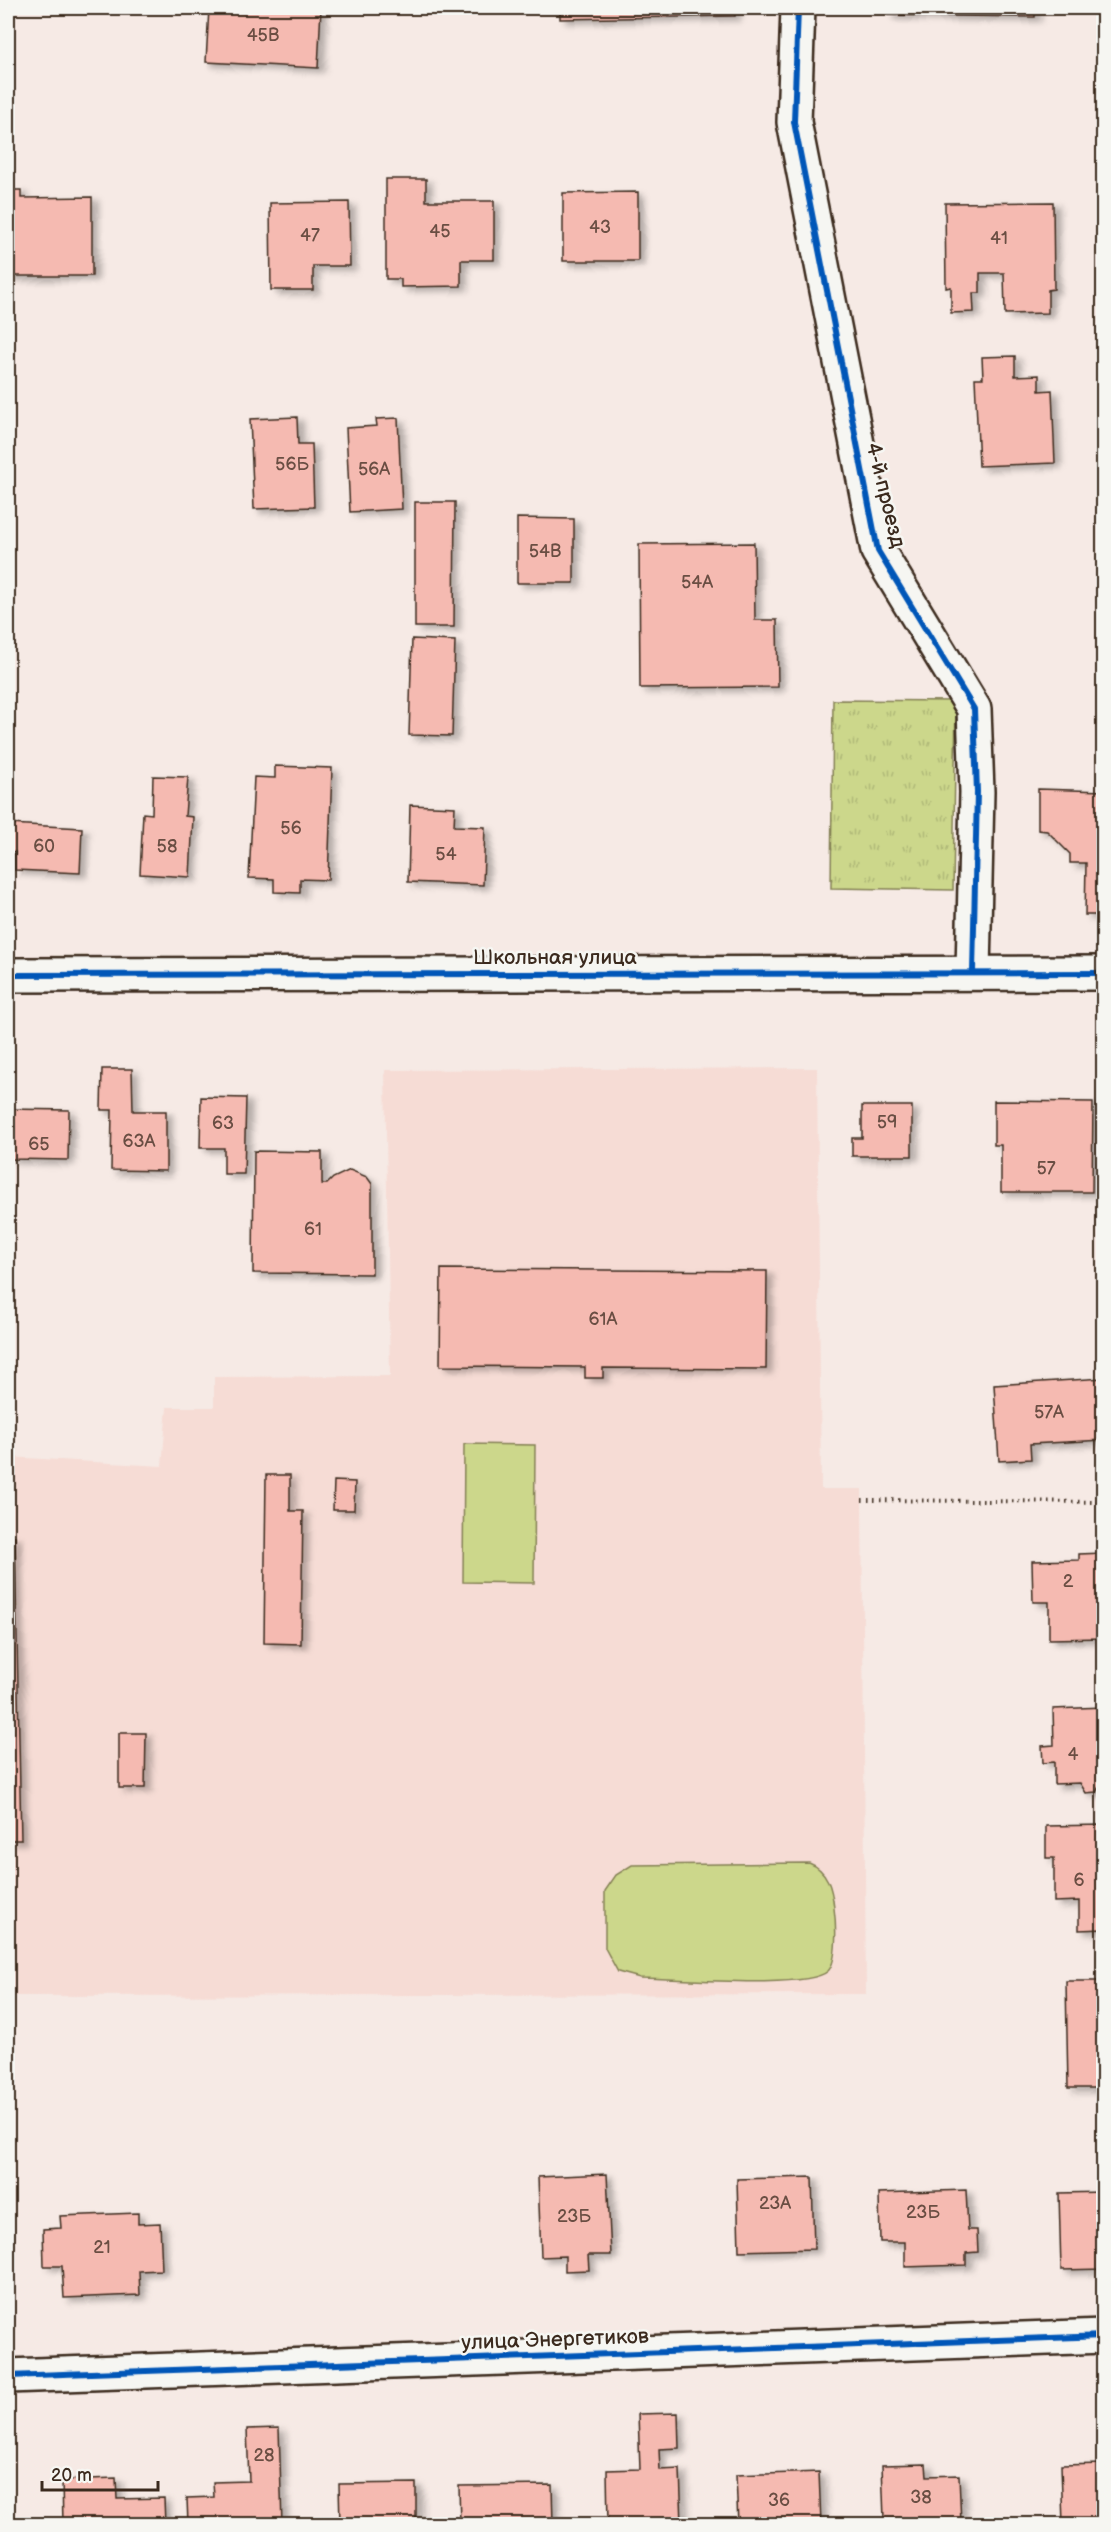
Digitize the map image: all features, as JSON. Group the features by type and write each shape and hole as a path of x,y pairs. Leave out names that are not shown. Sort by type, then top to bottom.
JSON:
{"street":[{"name":"4-й проезд","path":"798,8 794,122 878,551 974,709 978,792 974,972"},
{"name":"Школьная улица","path":"8,975 1104,973"},
{"name":"улица Энергетиков","path":"8,2376 1104,2336"}],"path":[{"path":"862,1500 1104,1502"}],"shaded area":[{"path":"817,1068 821,1489 862,1489 866,1994 8,1996 8,1457 162,1466 167,1407 214,1407 214,1377 390,1376 385,1070"}],"green space":[{"path":"833,700 956,701 953,890 831,888"},
{"path":"464,1444 535,1445 534,1583 463,1582"},
{"path":"809,1863 821,1870 828,1881 832,1894 836,1941 831,1966 828,1971 815,1977 768,1982 640,1978 618,1972 605,1948 605,1891 616,1875 632,1865"}],"building":[{"path":"209,8 321,8 318,68 206,62"},
{"path":"560,8 734,8 735,16 560,19"},
{"path":"888,8 1035,8 1035,17 888,15"},
{"path":"386,179 426,179 426,201 494,201 494,260 461,260 461,286 401,287 401,279 386,279"},
{"path":"8,190 21,190 21,198 92,197 92,276 8,276"},
{"path":"638,192 638,261 563,261 563,193"},
{"path":"349,202 350,266 313,266 313,290 271,290 270,203"},
{"path":"1053,202 1054,289 1048,290 1048,313 1005,314 1004,273 980,273 980,293 973,293 974,312 951,313 951,287 946,288 945,203"},
{"path":"1015,356 1015,376 1039,375 1039,391 1052,390 1055,463 979,466 975,378 983,378 982,357"},
{"path":"297,417 298,444 312,444 314,507 254,509 250,419"},
{"path":"398,418 402,509 350,512 346,428 377,426 376,419"},
{"path":"415,502 455,502 454,627 415,627"},
{"path":"517,518 574,519 574,583 517,583"},
{"path":"754,543 755,620 777,620 778,687 640,688 639,544"},
{"path":"412,639 455,641 452,736 409,735"},
{"path":"275,766 332,768 328,880 300,879 300,893 274,892 274,879 249,878 254,777 275,778"},
{"path":"153,776 188,777 185,816 193,817 190,877 140,874 143,813 152,814"},
{"path":"1038,789 1104,791 1104,915 1085,915 1086,863 1070,863 1070,854 1047,831 1038,830"},
{"path":"410,805 455,807 454,826 485,827 483,885 408,882"},
{"path":"9,824 82,828 80,873 15,870 15,852 8,851"},
{"path":"102,1069 132,1069 133,1111 166,1111 166,1171 111,1170 112,1110 101,1110"},
{"path":"201,1097 246,1098 244,1174 224,1174 224,1148 200,1148"},
{"path":"994,1101 1093,1102 1092,1192 1001,1192 1001,1145 994,1145"},
{"path":"862,1106 912,1106 912,1156 852,1156 852,1138 862,1138"},
{"path":"8,1109 69,1110 68,1160 10,1159"},
{"path":"254,1151 322,1152 322,1184 327,1184 333,1178 350,1170 367,1177 372,1184 372,1274 253,1273"},
{"path":"441,1269 767,1271 766,1369 603,1368 603,1378 585,1378 585,1367 440,1366"},
{"path":"1104,1378 1104,1440 1030,1444 1031,1459 999,1461 994,1385"},
{"path":"266,1475 290,1475 290,1511 303,1511 301,1644 264,1643"},
{"path":"334,1481 355,1482 354,1510 333,1510"},
{"path":"8,1536 15,1536 21,1840 8,1840"},
{"path":"1104,1553 1104,1638 1049,1639 1049,1602 1033,1602 1032,1561 1079,1560 1079,1554"},
{"path":"1104,1707 1104,1782 1096,1792 1086,1793 1080,1783 1054,1784 1054,1762 1043,1763 1042,1746 1054,1745 1053,1709"},
{"path":"119,1733 146,1733 145,1788 119,1788"},
{"path":"1104,1825 1104,1929 1079,1930 1079,1901 1054,1902 1054,1858 1046,1858 1046,1826"},
{"path":"1066,1981 1104,1981 1104,2088 1068,2088"},
{"path":"607,2174 611,2255 588,2255 589,2270 565,2271 565,2256 541,2257 538,2177"},
{"path":"812,2177 814,2249 739,2251 737,2179"},
{"path":"966,2190 968,2230 977,2230 978,2252 966,2253 966,2265 905,2267 905,2242 880,2242 879,2193"},
{"path":"1104,2192 1104,2269 1061,2270 1059,2193"},
{"path":"138,2213 138,2224 160,2223 162,2270 139,2271 140,2295 64,2298 62,2266 44,2266 43,2229 61,2228 60,2216"},
{"path":"678,2413 679,2448 659,2449 660,2470 680,2469 682,2524 608,2524 607,2470 640,2469 638,2414"},
{"path":"279,2428 282,2524 188,2524 187,2498 214,2497 213,2482 249,2481 247,2429"},
{"path":"926,2464 927,2476 959,2475 961,2524 903,2524 903,2518 884,2519 882,2465"},
{"path":"1104,2464 1104,2524 1063,2524 1061,2465"},
{"path":"819,2472 821,2524 738,2524 736,2475"},
{"path":"116,2478 117,2499 164,2498 165,2524 63,2524 62,2480"},
{"path":"416,2483 416,2524 340,2524 339,2484"},
{"path":"552,2485 553,2524 460,2524 459,2486"}],"cycle path":[{"path":"798,8 794,122 878,551 974,709 977,792 973,972"},
{"path":"8,975 1104,973"},
{"path":"8,2376 1104,2336"}]}
